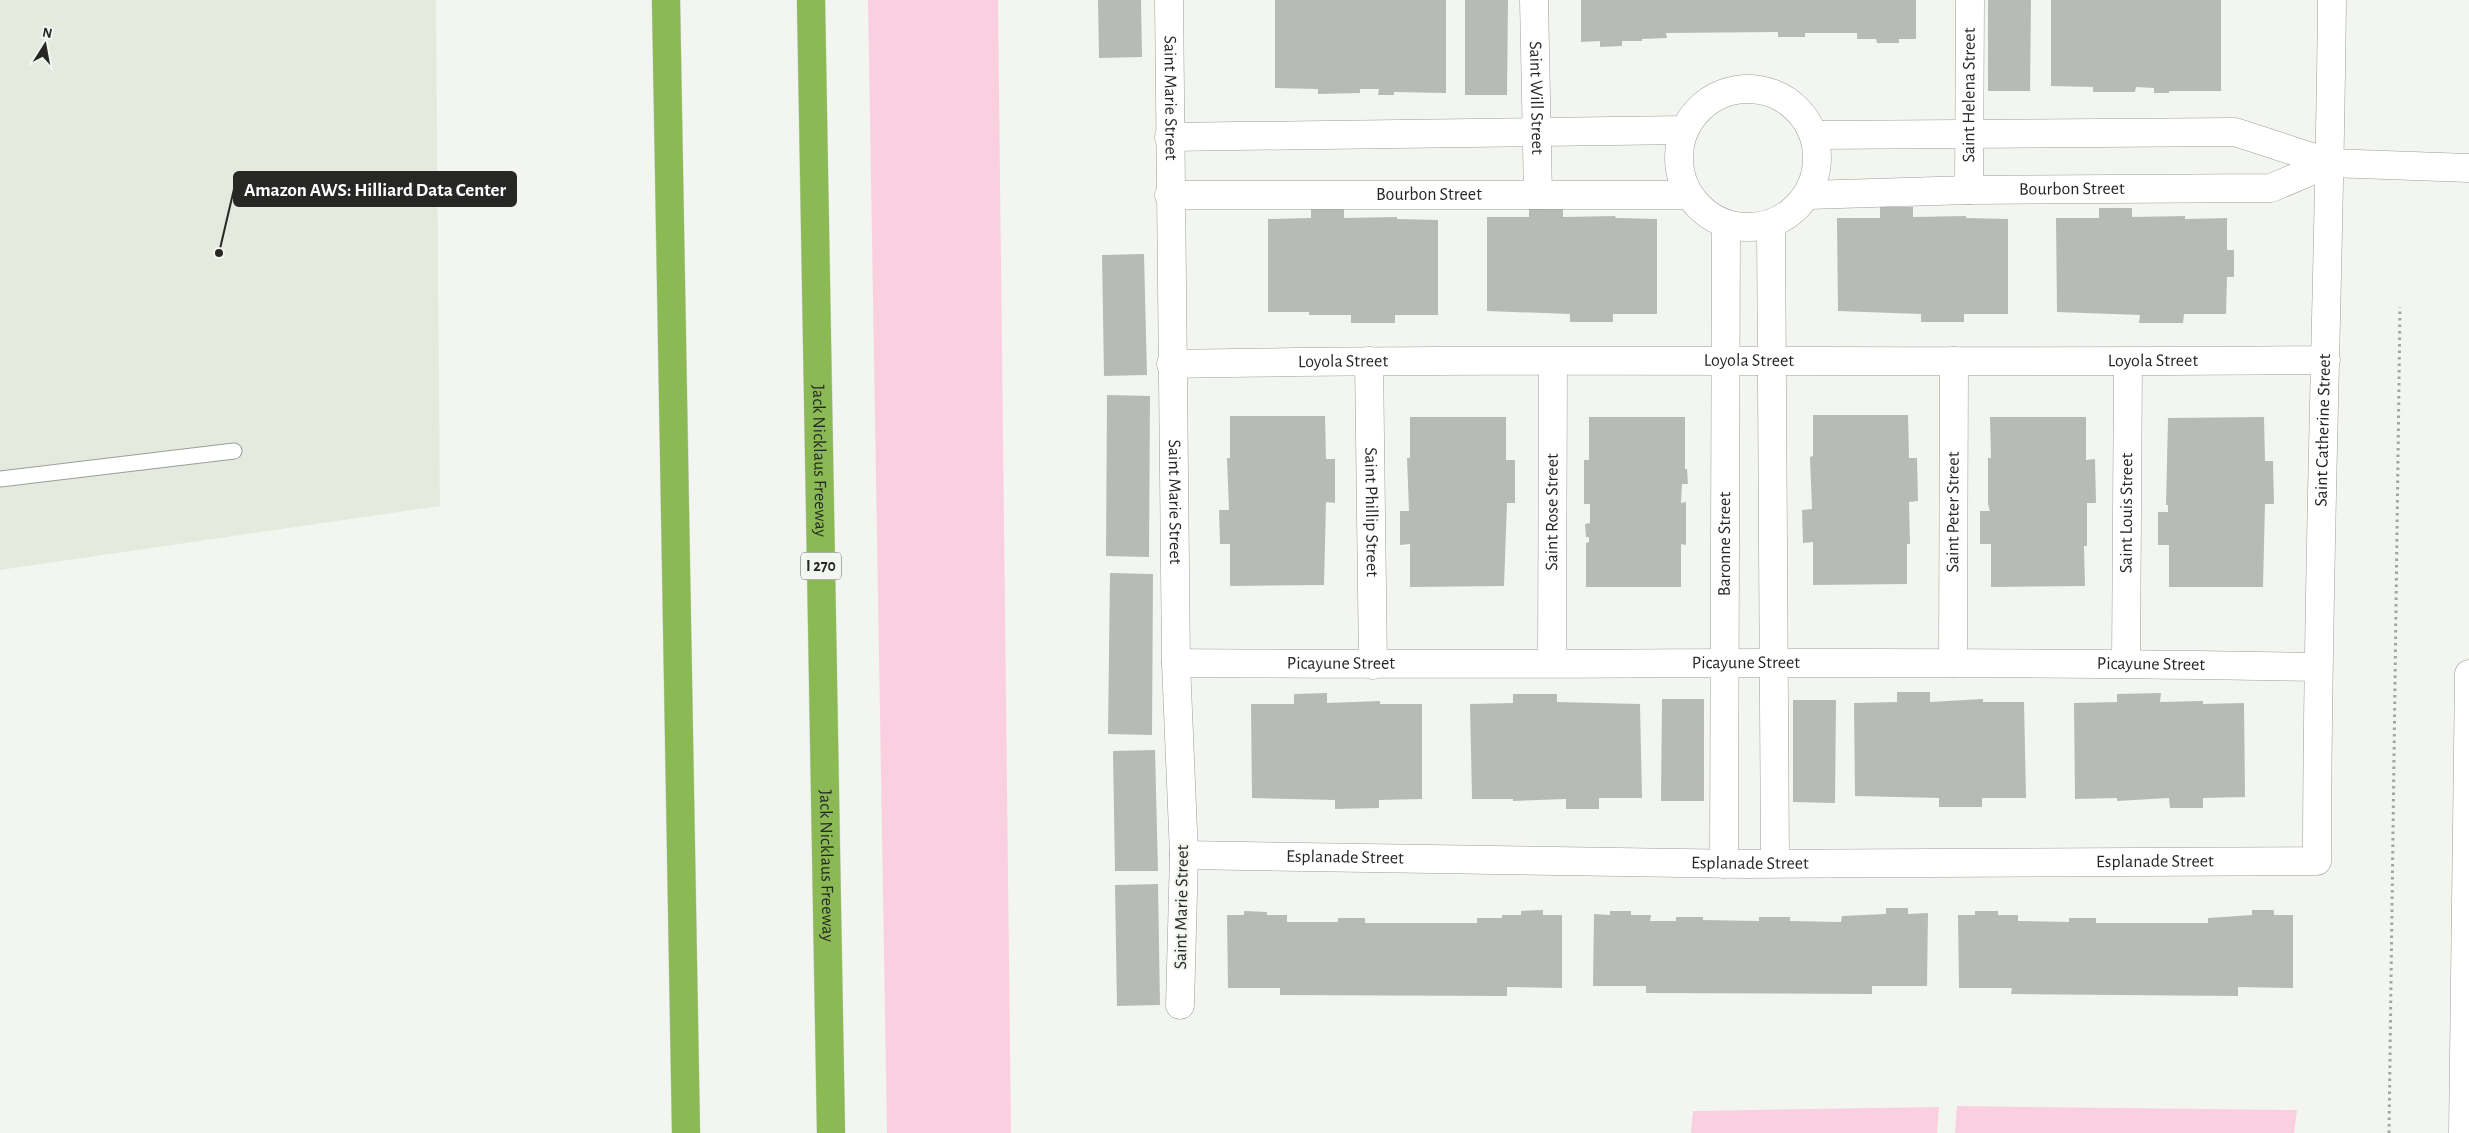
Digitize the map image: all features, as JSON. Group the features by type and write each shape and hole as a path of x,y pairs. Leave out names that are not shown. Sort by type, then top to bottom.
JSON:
{"highway":[{"path":"666,0 686,1133"},
{"name":"Jack Nicklaus Freeway","path":"811,0 831,1133"}],"street":[{"name":"Saint Marie Street","path":"1168,0 1176,663 1184,855 1180,1005"},
{"name":"Saint Will Street","path":"1534,0 1538,195"},
{"name":"Saint Helena Street","path":"1969,190 1970,0"},
{"name":"Saint Catherine Street","path":"2317,861 2317,667 2326,360 2332,0"},
{"path":"1741,89 1773,92 1794,105 1809,124 1814,135 1818,146 1817,171 1808,195 1792,213 1771,225 1747,228 1726,225 1705,213 1689,194 1680,172 1678,154 1684,130 1698,110 1718,95 1741,89"},
{"path":"1169,137 1684,130"},
{"name":"Bourbon Street","path":"1814,135 2235,132 2330,163 2469,168"},
{"name":"Bourbon Street","path":"1808,195 1969,190 2271,188 2330,163"},
{"name":"Bourbon Street","path":"1169,195 1689,194"},
{"name":"Baronne Street","path":"1724,864 1726,225"},
{"path":"1771,225 1775,863"},
{"name":"Loyola Street","path":"1171,364 1369,360 1553,362 2128,362 2326,360"},
{"name":"Saint Phillip Street","path":"1369,360 1373,665"},
{"name":"Saint Rose Street","path":"1552,662 1553,362"},
{"name":"Saint Peter Street","path":"1953,663 1954,362"},
{"name":"Saint Louis Street","path":"2126,663 2128,362"},
{"name":"Picayune Street","path":"1176,663 1373,665 1552,662 1774,664 2126,663 2317,667"},
{"path":"2463,1133 2469,674"},
{"name":"Esplanade Street","path":"1184,855 1724,864 2317,861"}],"lane":[{"path":"0,480 234,451"}],"path":[{"path":"2389,1133 2400,307"}],"shaded area":[{"path":"0,0 436,0 440,506 0,570"},
{"path":"868,0 998,0 1011,1133 887,1133"},
{"path":"1957,1106 2297,1110 2294,1133 1955,1133"},
{"path":"1939,1107 1937,1133 1691,1133 1693,1111"}],"building":[{"path":"1098,0 1141,0 1142,57 1099,58"},
{"path":"1275,0 1446,0 1446,93 1394,92 1394,95 1378,95 1379,89 1360,89 1360,93 1318,94 1318,89 1275,88"},
{"path":"1465,0 1508,0 1507,95 1465,95"},
{"path":"1581,0 1916,0 1916,39 1899,39 1899,43 1877,43 1876,39 1857,39 1857,33 1805,33 1805,37 1778,37 1778,32 1666,33 1667,38 1622,41 1622,46 1600,47 1600,41 1581,42"},
{"path":"1988,0 2031,0 2030,91 1988,91"},
{"path":"2051,0 2221,0 2221,91 2169,91 2169,93 2154,93 2154,88 2136,87 2135,92 2093,92 2093,87 2051,86"},
{"path":"1529,207 1563,207 1563,217 1615,216 1616,218 1657,219 1657,314 1613,314 1613,322 1570,322 1570,314 1487,311 1487,217 1529,217"},
{"path":"1880,207 1913,207 1913,217 1966,216 1966,218 2008,219 2008,314 1964,314 1964,322 1921,322 1921,314 1838,311 1837,218 1880,218"},
{"path":"1311,208 1344,208 1344,218 1397,217 1397,219 1438,220 1438,315 1395,315 1395,323 1351,323 1351,315 1309,315 1309,312 1268,312 1268,219 1311,218"},
{"path":"2099,208 2132,208 2132,217 2185,216 2185,219 2227,218 2227,250 2234,250 2234,277 2227,277 2226,314 2184,314 2183,323 2139,323 2140,315 2057,312 2056,218 2099,218"},
{"path":"1144,254 1147,375 1104,376 1102,255"},
{"path":"1107,395 1150,396 1149,557 1106,556"},
{"path":"1813,415 1908,415 1909,458 1917,458 1918,501 1909,502 1910,544 1907,544 1907,584 1813,585 1813,542 1803,543 1802,510 1812,509 1810,457 1813,456"},
{"path":"1230,416 1325,416 1326,459 1335,459 1335,503 1326,502 1324,585 1230,586 1230,544 1220,544 1219,510 1229,510 1227,458 1230,458"},
{"path":"1410,417 1506,417 1506,460 1515,460 1515,503 1507,503 1504,586 1410,587 1410,544 1400,545 1400,511 1409,511 1407,458 1410,458"},
{"path":"1589,417 1685,417 1685,469 1687,469 1688,484 1682,484 1681,503 1686,502 1686,545 1681,544 1681,587 1586,587 1586,543 1589,542 1589,537 1586,537 1585,524 1590,523 1590,504 1584,504 1584,460 1589,460"},
{"path":"1990,417 2086,417 2086,460 2095,459 2096,503 2087,503 2087,546 2084,546 2085,586 1991,587 1991,544 1980,544 1980,511 1990,511 1988,504 1988,458 1991,458"},
{"path":"2264,417 2265,461 2273,461 2274,504 2265,504 2263,587 2169,587 2169,545 2158,545 2158,512 2168,512 2168,505 2166,505 2168,418"},
{"path":"1110,573 1153,574 1152,735 1108,734"},
{"path":"1897,692 1930,692 1930,702 1983,699 1983,702 2024,702 2026,798 1982,798 1982,807 1939,807 1939,798 1855,796 1854,703 1897,702"},
{"path":"1327,693 1327,703 1380,701 1380,704 1422,704 1422,799 1379,800 1379,808 1335,809 1335,800 1252,798 1251,704 1294,704 1294,694"},
{"path":"2161,693 2160,702 2203,701 2203,704 2244,703 2245,797 2203,798 2203,808 2170,808 2169,798 2117,801 2117,798 2075,799 2074,703 2117,702 2117,694"},
{"path":"1513,694 1557,694 1557,702 1640,704 1642,798 1599,798 1599,809 1566,809 1566,799 1513,801 1513,799 1472,799 1470,704 1513,703"},
{"path":"1662,699 1704,699 1704,801 1661,801"},
{"path":"1793,700 1836,700 1835,803 1793,802"},
{"path":"1155,750 1158,871 1115,871 1113,751"},
{"path":"1158,884 1160,1005 1117,1006 1115,885"},
{"path":"1886,908 1908,908 1908,914 1928,913 1927,986 1872,986 1872,994 1646,993 1646,986 1593,986 1594,914 1610,915 1610,911 1631,911 1631,915 1651,915 1650,921 1676,921 1676,917 1703,917 1703,920 1759,921 1759,917 1790,917 1790,921 1841,922 1842,916 1886,914"},
{"path":"1543,910 1543,915 1562,915 1562,988 1507,987 1507,996 1280,995 1280,988 1228,988 1227,915 1244,915 1244,911 1267,912 1267,915 1287,915 1287,922 1338,922 1338,918 1365,918 1365,923 1477,923 1477,918 1502,918 1502,915 1521,915 1521,911"},
{"path":"2252,910 2274,910 2274,915 2293,915 2293,988 2238,987 2238,996 2011,994 2012,988 1959,988 1958,915 1975,915 1975,911 1998,911 1998,915 2018,915 2018,921 2069,922 2069,918 2096,918 2096,923 2208,923 2208,918 2252,915"}],"place":[{"name":"Amazon AWS: Hilliard Data Center","path":"219,253"}]}
